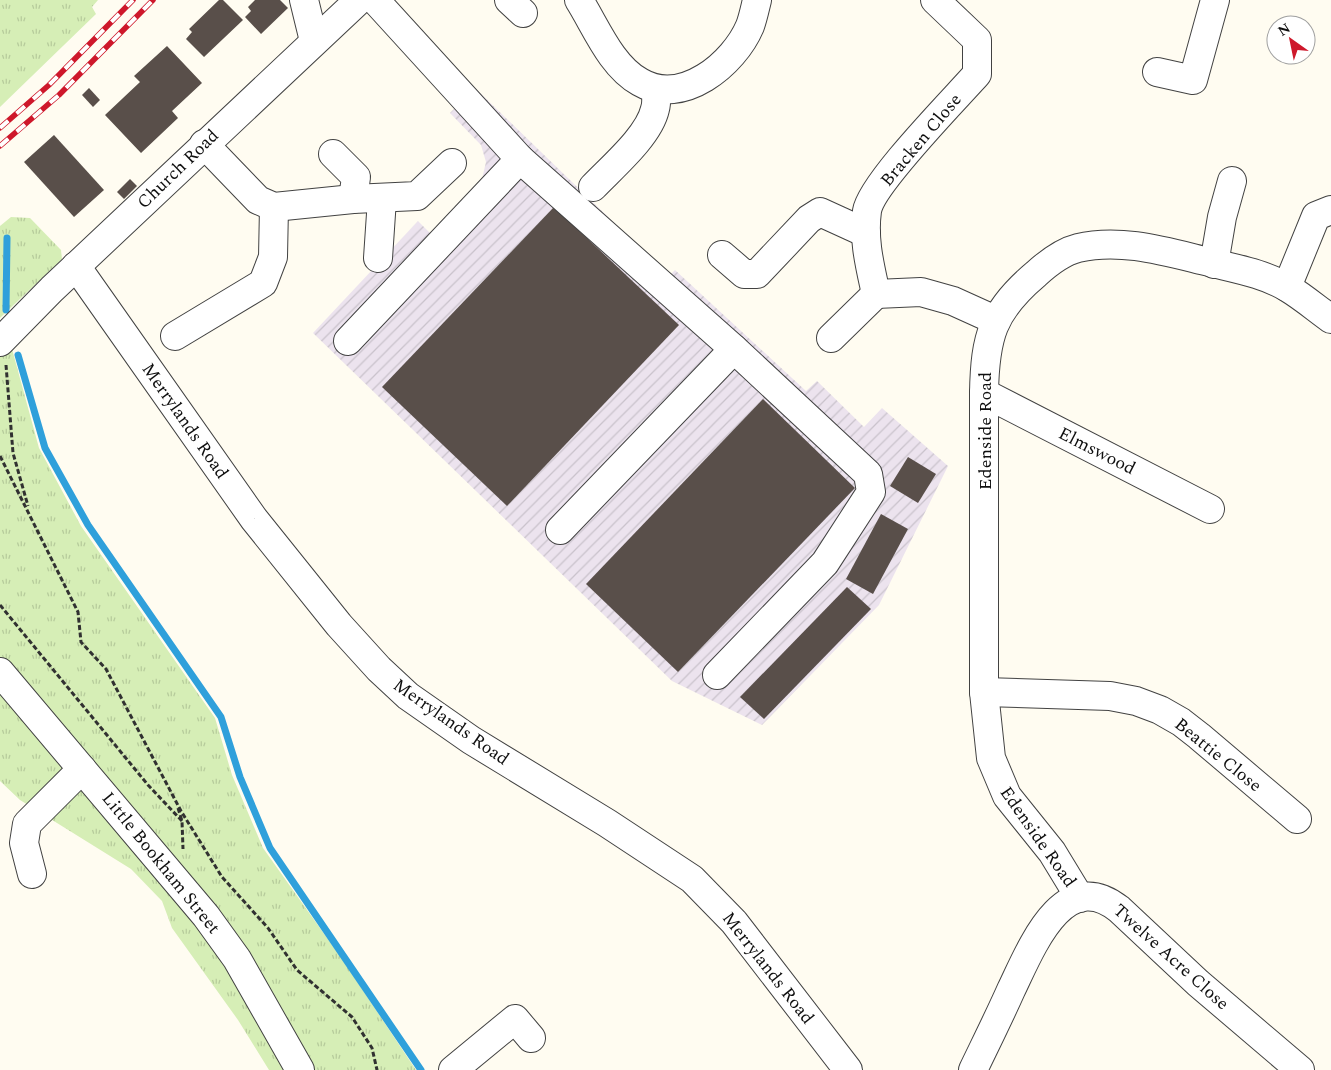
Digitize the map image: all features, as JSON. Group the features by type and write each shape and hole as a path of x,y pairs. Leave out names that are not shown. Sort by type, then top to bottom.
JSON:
{"street":[{"path":"304,0 314,42"},
{"name":"Church Road","path":"3,352 76,266 359,0"},
{"path":"375,0 520,159 734,350 868,474 871,492 825,563 717,675"},
{"path":"579,0 624,70 639,82 656,89 675,90 694,84 716,71 750,26 757,0"},
{"path":"1157,72 1193,80 1215,0"},
{"name":"Bracken Close","path":"876,294 865,246 867,209 888,175 977,74 977,40 946,4"},
{"path":"593,187 630,148 646,127 655,109 656,89"},
{"path":"204,144 258,200 274,207 353,199 417,196 452,163"},
{"path":"333,154 356,177 353,199"},
{"path":"348,341 520,159"},
{"path":"1214,264 1222,217 1232,181"},
{"path":"378,258 382,199"},
{"path":"175,336 263,283 273,257 274,207"},
{"path":"1287,287 1316,216 1331,210"},
{"path":"722,255 744,274 757,274 808,219 820,212 866,233"},
{"name":"Edenside Road","path":"1080,898 1056,858 1015,808 1000,784 991,758 984,692 984,393 985,357 995,320 1010,299 1028,280 1047,264 1077,248 1135,246 1157,249 1250,273 1287,287 1331,319"},
{"name":"Merrylands Road","path":"76,266 254,519 339,625 379,669 408,696 471,740 607,823 692,879 734,922 848,1070"},
{"path":"831,338 876,294 921,292 953,300 995,320"},
{"path":"560,530 734,350"},
{"name":"Elmswood","path":"984,393 1210,509"},
{"name":"Little Bookham Street","path":"0,672 180,884 227,945 300,1070"},
{"name":"Beattie Close","path":"984,692 1110,696 1136,701 1160,710 1181,722 1199,736 1297,819"},
{"path":"32,874 24,843 27,824 82,769"},
{"name":"Twelve Acre Close","path":"1080,898 1095,896 1109,901 1205,989 1300,1070"},
{"path":"973,1070 1046,922 1066,904 1080,898"},
{"path":"453,1070 515,1019 531,1038"}],"path":[{"path":"3,352 13,453 30,514"},
{"path":"0,456 78,612 81,642 106,669 175,800 222,877 233,892 268,928 297,970 352,1017 372,1048 376,1070"},
{"path":"0,605 148,785 182,821"},
{"path":"175,800 182,821 183,857"}],"shaded area":[{"path":"475,88 669,276 675,270 806,391 817,381 864,427 882,408 948,466 879,605 762,725 672,681 313,333 418,221 430,233 482,179 486,162 481,145 450,113"}],"green space":[{"path":"0,0 98,0 92,7 96,14 0,107"},
{"path":"11,217 30,218 61,250 62,259 0,318 0,226"},
{"path":"0,328 12,349 39,448 81,526 215,718 232,775 263,848 342,959 416,1070 269,1070 238,1020 172,928 162,901 131,869 20,800 0,781"}],"building":[{"path":"219,0 223,0 243,20 204,57 186,39 192,32 189,29"},
{"path":"255,0 280,0 288,8 261,34 245,17 251,11 248,7"},
{"path":"167,46 202,83 172,111 178,118 141,153 105,115 140,82 134,76"},
{"path":"89,88 100,100 93,107 82,95"},
{"path":"54,135 104,190 74,217 24,162"},
{"path":"130,179 137,186 124,199 117,192"},
{"path":"554,207 679,325 507,506 382,387"},
{"path":"763,399 855,488 678,672 586,584"},
{"path":"908,457 936,474 918,503 890,486"},
{"path":"881,514 908,529 873,594 846,579"},
{"path":"847,587 871,609 764,719 740,697"}],"waterway":[{"path":"6,310 7,238"},
{"path":"18,355 45,448 88,525 221,717 240,777 270,848 421,1070"}],"railway":[{"path":"0,128 49,85 133,0"},
{"path":"0,146 59,95 153,0"}]}
